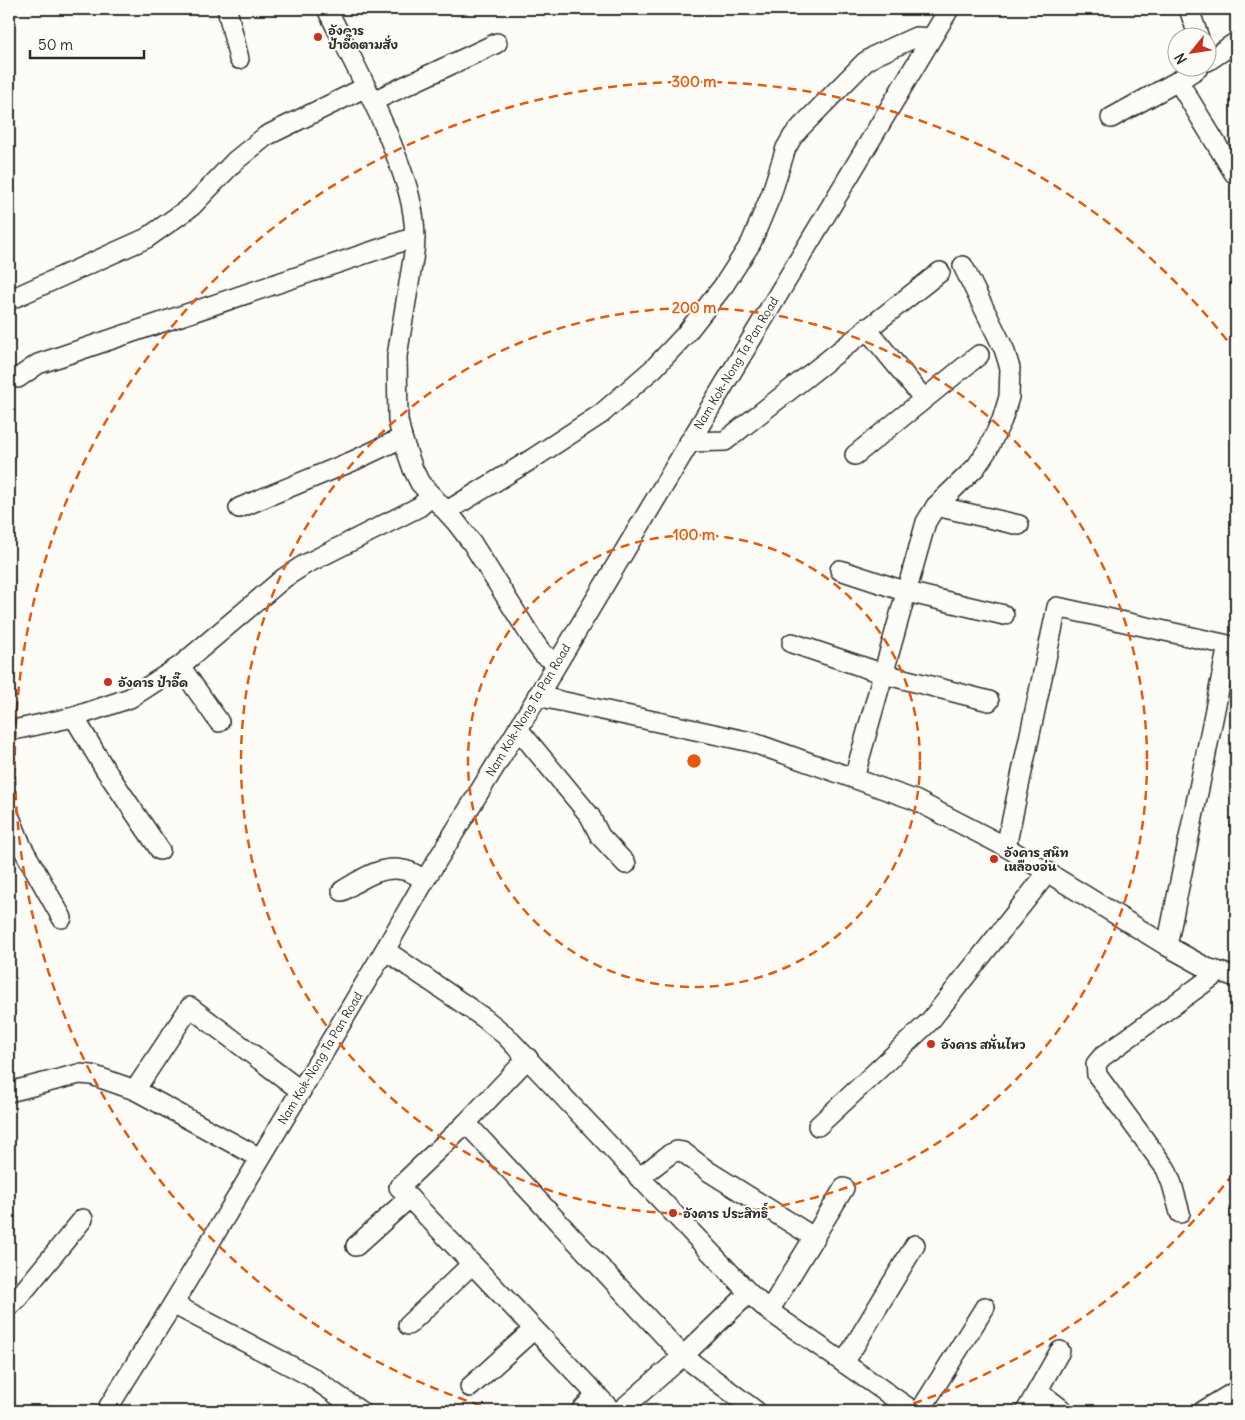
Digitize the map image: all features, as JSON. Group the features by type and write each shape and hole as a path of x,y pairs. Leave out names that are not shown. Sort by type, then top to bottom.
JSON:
{"street":[{"path":"227,9 239,59"},
{"path":"327,9 370,94 399,161 409,191 416,237 397,356 398,420 402,438 420,483 447,511 472,543 543,654 557,663"},
{"name":"Nam Kok-Nong Ta Pan Road","path":"109,1410 301,1091 425,880 518,729 949,9"},
{"path":"1189,9 1196,28"},
{"path":"447,511 601,414 654,368 685,335 724,285 751,243 771,195 786,148 801,126 865,62 916,37 932,38"},
{"path":"1218,53 1236,42"},
{"path":"9,300 147,238 192,206 235,161 266,136 497,43"},
{"path":"1111,118 1181,78"},
{"path":"1178,80 1236,173"},
{"path":"18,378 38,364 416,237"},
{"path":"854,778 926,522 936,506 976,467 988,449 1002,420 1009,397 1010,368 1004,349 963,266"},
{"path":"689,442 725,441 866,328 940,272"},
{"path":"866,328 924,399"},
{"path":"855,455 978,355"},
{"path":"239,508 353,461 402,438"},
{"path":"9,731 74,717 130,698 180,666 284,578 304,565 419,507 432,496"},
{"path":"936,506 1019,525"},
{"path":"840,570 907,592 1004,615"},
{"path":"1006,847 1057,607 1228,645 1167,946"},
{"path":"792,643 884,674 988,701"},
{"path":"180,666 219,722"},
{"path":"537,696 751,742 915,800 1006,847 1167,946 1207,968 1227,975"},
{"path":"74,717 105,768 160,850"},
{"path":"518,729 590,816 600,836 626,864"},
{"path":"9,815 22,848 62,918"},
{"path":"342,891 378,871 405,870 425,880"},
{"path":"818,1126 930,1022 1048,872"},
{"path":"385,950 484,1018 528,1058 639,1178 749,1293 769,1311 913,1411"},
{"path":"1180,1213 1166,1169 1097,1075 1096,1064 1102,1057 1227,975"},
{"path":"135,1090 190,1007 301,1091"},
{"path":"528,1058 466,1123 399,1187 471,1265 612,1411"},
{"path":"9,1092 79,1074 92,1075 135,1090 260,1158"},
{"path":"466,1123 683,1356 756,1411"},
{"path":"639,1178 670,1154 677,1151 683,1152 715,1176 815,1238"},
{"path":"769,1311 844,1188"},
{"path":"356,1246 409,1198"},
{"path":"9,1306 18,1298 83,1219"},
{"path":"844,1363 915,1245"},
{"path":"408,1325 471,1265"},
{"path":"620,1411 683,1356 749,1293"},
{"path":"173,1304 310,1376 360,1411"},
{"path":"920,1411 985,1307"},
{"path":"470,1388 533,1330"},
{"path":"1026,1411 1060,1351"},
{"path":"1203,1411 1236,1390"},
{"path":"1038,1391 1064,1411"},
{"path":"580,1411 596,1395"}],"place":[{"name":"อังคาร ป้าอี๊ดตามสั่ง","path":"318,37"},
{"name":"อังคาร ป้าอี๊ด","path":"108,682"},
{"name":"อังคาร สนิท เหลืองอ่น","path":"994,859"},
{"name":"อังคาร สนั่นไหว","path":"931,1044"},
{"name":"อังคาร ประสิทธิ์","path":"673,1213"}]}
